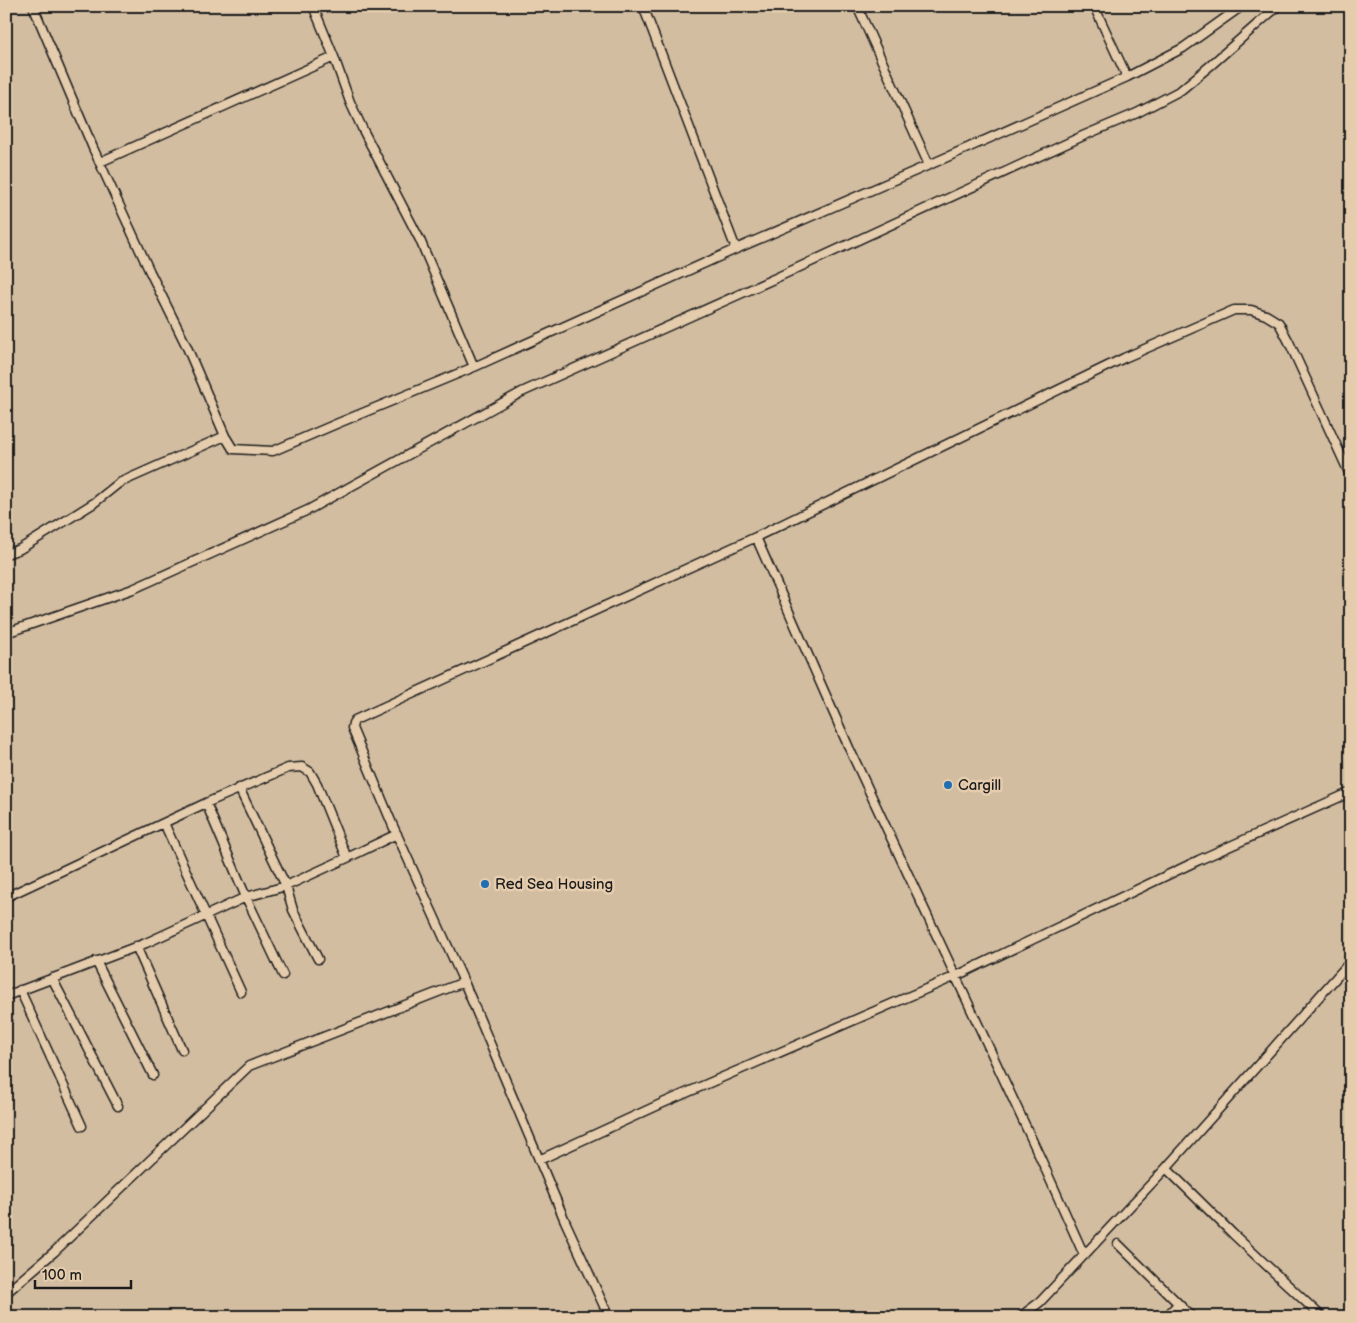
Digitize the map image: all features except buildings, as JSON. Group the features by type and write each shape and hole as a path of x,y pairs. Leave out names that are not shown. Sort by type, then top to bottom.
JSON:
{"street":[{"path":"33,6 100,162 150,272 186,345 225,436 233,449 272,451 474,367 736,249 1127,77 1183,48 1242,6"},
{"path":"313,6 350,102 420,240 474,367"},
{"path":"643,6 736,249"},
{"path":"857,6 929,165"},
{"path":"1094,6 1127,77"},
{"path":"6,633 133,589 308,510 522,392 1137,113 1181,90 1278,6"},
{"path":"100,162 334,57"},
{"path":"609,1317 538,1160 464,982 397,834 352,728 355,720 756,536 1083,377 1234,310 1251,310 1266,315 1279,323 1290,342 1351,477"},
{"path":"6,554 20,550 94,503 119,483 225,436"},
{"path":"756,536 850,750 1084,1255"},
{"path":"6,897 206,803 288,768 302,767 310,772 317,784 347,858"},
{"path":"239,788 286,886 293,910 318,959"},
{"path":"538,1160 663,1103 956,976 1199,860 1351,792"},
{"path":"206,803 246,897 283,975"},
{"path":"164,823 241,992"},
{"path":"6,996 136,946 246,897 286,886 397,834"},
{"path":"136,946 182,1050"},
{"path":"96,961 153,1075"},
{"path":"1020,1317 1040,1302 1166,1168 1351,961"},
{"path":"52,978 118,1106"},
{"path":"6,1293 54,1252 249,1066 464,982"},
{"path":"20,990 82,1126"},
{"path":"1166,1168 1322,1317"},
{"path":"1118,1244 1192,1317"},
{"path":"1166,1317 1178,1304"}],"shaded area":[{"path":"6,6 1351,6 1351,1317 6,1317"}],"place":[{"name":"Cargill","path":"948,785"},
{"name":"Red Sea Housing","path":"485,884"}]}
